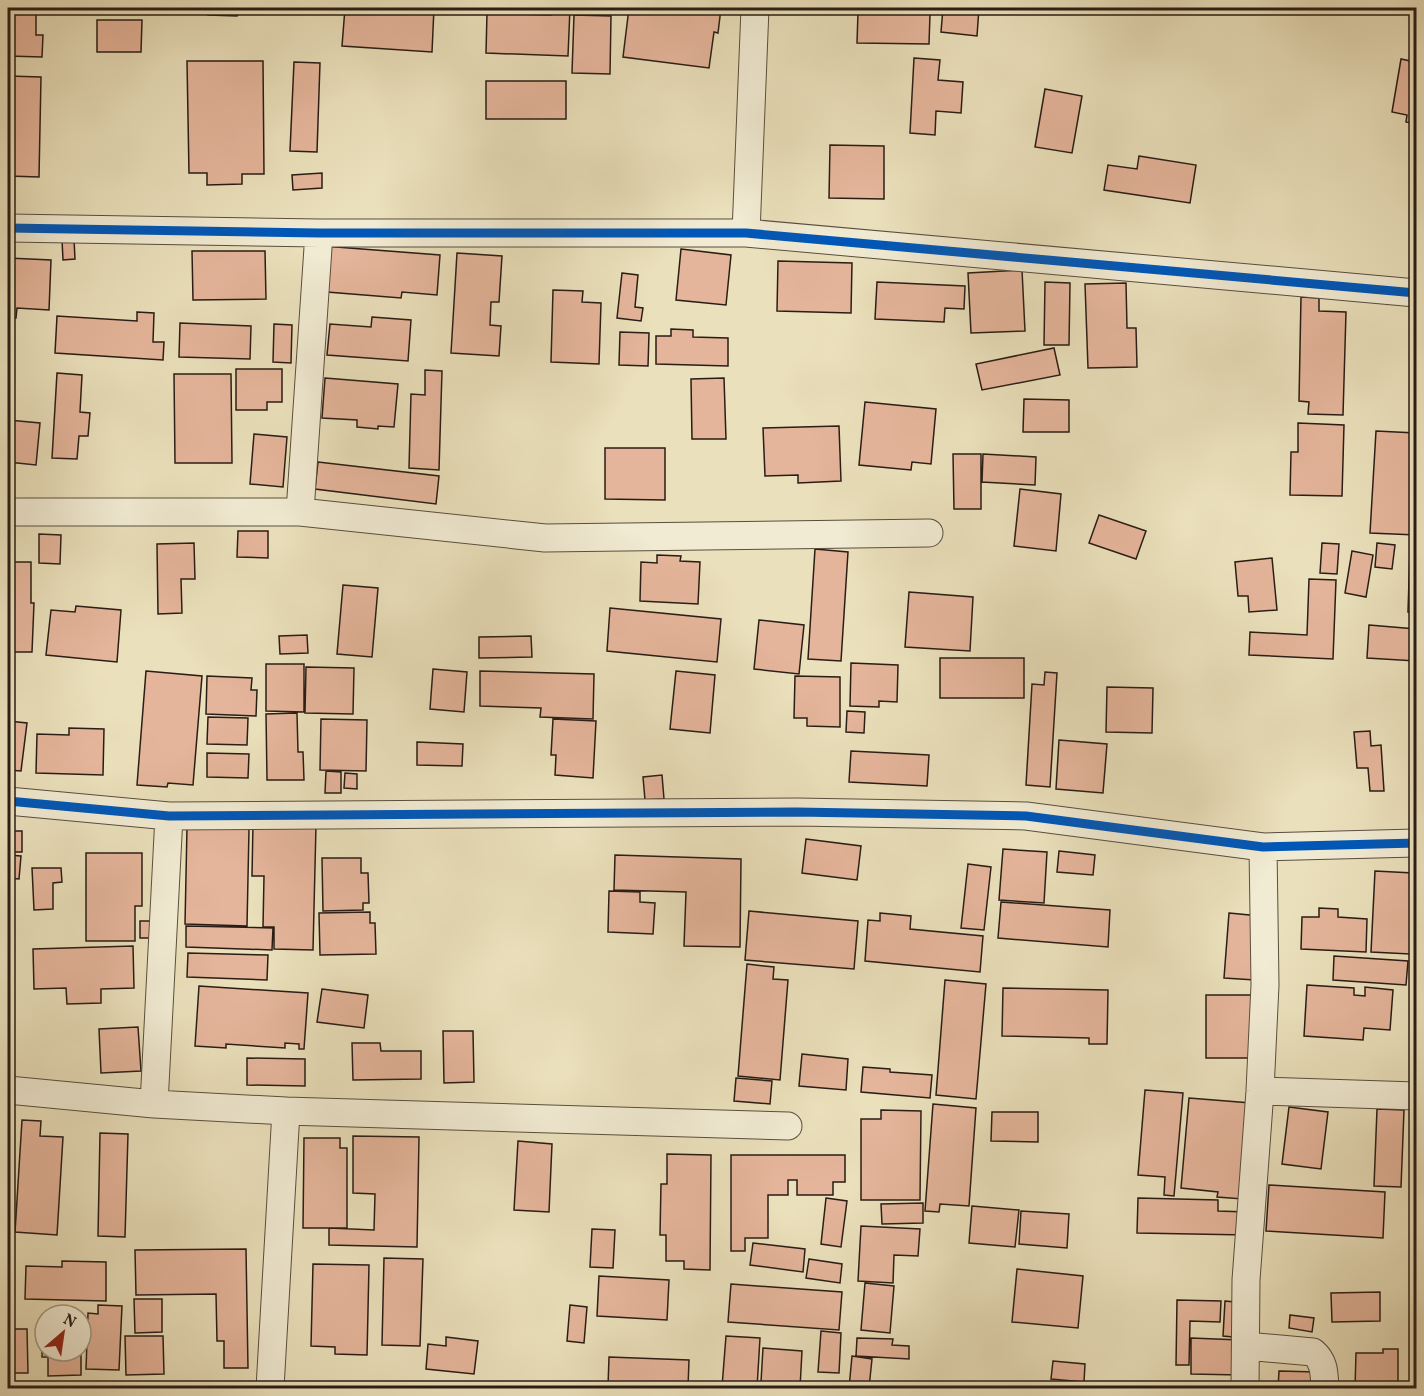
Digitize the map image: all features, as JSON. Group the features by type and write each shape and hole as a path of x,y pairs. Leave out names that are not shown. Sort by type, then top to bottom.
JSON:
{"street":[{"path":"746,233 755,8"},
{"path":"8,228 319,233 746,233 1416,293"},
{"path":"300,512 319,233"},
{"path":"8,512 300,512 545,538 929,533"},
{"path":"8,801 169,816 772,813 1026,816 1263,847 1416,843"},
{"path":"154,1104 169,816"},
{"path":"1245,1389 1246,1280 1260,1092 1264,985 1263,847"},
{"path":"8,1089 154,1104 286,1111 788,1126"},
{"path":"1260,1092 1416,1096"},
{"path":"270,1389 286,1111"},
{"path":"1246,1346 1313,1352 1320,1358 1325,1389"}],"building":[{"path":"8,8 36,8 36,35 43,35 42,57 8,56"},
{"path":"96,8 142,8 142,10 96,13"},
{"path":"157,8 203,8 202,14 157,13"},
{"path":"208,8 238,8 237,16 208,15"},
{"path":"345,8 434,8 432,52 342,46"},
{"path":"551,8 570,8 568,56 486,53 487,13 551,15"},
{"path":"629,8 721,8 718,33 714,32 709,68 623,57"},
{"path":"943,8 979,8 977,36 941,32"},
{"path":"858,12 930,14 929,44 857,43"},
{"path":"574,15 611,16 610,74 572,73"},
{"path":"97,20 142,20 141,52 97,52"},
{"path":"1416,55 1416,124 1406,122 1407,115 1392,112 1401,59 1415,62"},
{"path":"914,58 940,60 938,80 963,82 961,113 936,111 935,135 910,133"},
{"path":"187,61 263,61 264,174 242,174 242,184 207,185 207,173 189,173"},
{"path":"294,62 320,63 317,152 290,151"},
{"path":"8,76 41,77 39,177 8,176"},
{"path":"486,81 566,81 566,119 486,119"},
{"path":"1045,89 1082,96 1072,153 1035,147"},
{"path":"830,145 884,146 884,199 829,198"},
{"path":"1139,156 1196,165 1190,203 1104,190 1108,165 1137,169"},
{"path":"322,173 322,188 293,190 292,175"},
{"path":"74,239 75,259 63,260 62,240"},
{"path":"323,246 440,255 437,295 402,292 401,298 327,292"},
{"path":"681,249 731,255 726,305 676,300"},
{"path":"192,251 265,251 266,299 193,300"},
{"path":"457,253 502,256 499,302 491,302 490,325 501,326 499,356 451,353"},
{"path":"8,258 51,260 49,310 17,308 16,318 8,318"},
{"path":"778,261 852,263 851,313 777,311"},
{"path":"1022,270 1025,331 971,333 968,273"},
{"path":"622,273 638,275 635,307 643,308 641,321 617,318"},
{"path":"877,282 965,286 964,309 945,308 944,322 875,319"},
{"path":"1045,282 1070,283 1069,345 1044,345"},
{"path":"1126,283 1127,328 1136,328 1137,367 1088,368 1085,284"},
{"path":"553,290 583,291 582,302 601,303 599,364 551,362"},
{"path":"1301,297 1319,298 1319,311 1346,312 1343,415 1308,414 1309,402 1299,401"},
{"path":"137,312 154,313 153,342 164,342 163,360 55,353 57,316 137,321"},
{"path":"372,317 411,320 408,361 327,355 330,324 371,327"},
{"path":"180,323 251,326 250,359 179,357"},
{"path":"274,324 292,325 291,363 273,362"},
{"path":"671,329 693,330 693,337 728,338 728,366 656,364 656,336 671,336"},
{"path":"620,332 649,333 648,366 619,365"},
{"path":"1054,348 1060,375 982,390 976,364"},
{"path":"1414,349 1416,349 1416,416 1413,416"},
{"path":"236,369 282,369 282,402 267,402 267,410 236,410"},
{"path":"425,370 442,371 439,470 409,468 411,394 425,395"},
{"path":"57,373 82,375 80,412 90,413 88,436 79,436 77,459 52,458"},
{"path":"174,374 231,374 232,463 175,463"},
{"path":"325,378 398,384 394,427 378,426 378,429 357,427 357,420 322,418"},
{"path":"724,378 726,439 692,439 691,379"},
{"path":"1024,399 1069,400 1069,432 1023,432"},
{"path":"865,402 936,409 931,464 912,462 911,470 859,465"},
{"path":"8,420 40,423 36,465 8,462"},
{"path":"1298,423 1344,425 1342,496 1290,495 1291,452 1298,452"},
{"path":"839,426 841,481 798,483 798,475 765,476 763,428"},
{"path":"1376,431 1416,433 1416,535 1370,533"},
{"path":"254,434 287,437 283,487 250,484"},
{"path":"605,448 665,448 665,500 605,499"},
{"path":"953,454 981,454 981,509 954,509"},
{"path":"983,454 1036,457 1035,485 982,482"},
{"path":"318,462 439,476 436,504 315,489"},
{"path":"1020,489 1061,494 1056,551 1014,546"},
{"path":"1099,515 1146,531 1136,559 1089,543"},
{"path":"238,531 268,531 268,558 237,557"},
{"path":"39,534 61,535 60,564 39,563"},
{"path":"194,543 195,579 181,579 182,613 158,614 157,544"},
{"path":"1322,543 1339,544 1337,574 1320,573"},
{"path":"1377,543 1395,545 1392,569 1375,567"},
{"path":"815,549 848,552 841,661 808,659"},
{"path":"1410,549 1416,549 1416,612 1408,612"},
{"path":"1352,551 1373,555 1366,597 1345,593"},
{"path":"657,555 681,556 680,561 700,562 698,604 640,601 641,562 657,563"},
{"path":"8,558 12,558 12,562 31,562 31,603 34,603 32,652 8,652"},
{"path":"1272,558 1277,610 1249,612 1248,596 1238,596 1235,562"},
{"path":"1309,579 1336,580 1333,659 1249,655 1250,632 1307,635"},
{"path":"343,585 378,588 372,657 337,654"},
{"path":"909,592 973,597 970,651 905,647"},
{"path":"76,606 121,610 117,662 46,655 51,610 75,612"},
{"path":"610,608 721,619 717,662 607,651"},
{"path":"759,620 804,625 799,674 754,669"},
{"path":"1369,625 1416,629 1416,661 1367,658"},
{"path":"307,635 308,653 280,654 279,636"},
{"path":"531,636 532,657 479,658 479,637"},
{"path":"940,658 1024,658 1024,698 940,698"},
{"path":"851,663 898,665 897,702 879,701 879,707 850,706"},
{"path":"266,664 304,664 304,712 266,711"},
{"path":"306,667 354,668 353,714 305,713"},
{"path":"433,669 467,672 464,712 430,709"},
{"path":"146,671 202,676 193,785 168,783 167,787 137,785"},
{"path":"480,671 594,674 593,719 540,717 541,708 480,706"},
{"path":"676,671 715,675 710,733 670,729"},
{"path":"1045,672 1057,673 1050,787 1026,785 1032,684 1044,685"},
{"path":"207,676 252,678 251,690 257,690 256,716 206,714"},
{"path":"795,676 840,677 840,727 807,726 807,718 794,718"},
{"path":"1107,687 1153,688 1152,733 1106,732"},
{"path":"847,711 865,712 864,733 846,732"},
{"path":"297,713 298,752 303,752 304,780 267,780 266,714"},
{"path":"208,717 248,718 247,745 207,744"},
{"path":"321,719 367,720 366,771 320,770"},
{"path":"553,719 596,721 593,778 555,775 556,755 551,755"},
{"path":"8,721 27,723 21,771 8,770"},
{"path":"69,728 104,729 103,775 36,773 37,734 69,735"},
{"path":"1370,731 1371,746 1381,745 1384,791 1370,791 1368,768 1357,768 1354,732"},
{"path":"1059,740 1107,744 1103,793 1056,789"},
{"path":"417,742 463,744 462,766 417,765"},
{"path":"851,751 929,755 927,786 849,782"},
{"path":"207,753 249,754 248,778 207,777"},
{"path":"326,771 341,772 341,793 325,793"},
{"path":"345,773 357,774 357,789 344,788"},
{"path":"662,775 664,799 645,800 643,777"},
{"path":"253,823 316,825 313,950 274,949 274,927 263,927 264,876 252,876"},
{"path":"187,827 249,829 247,926 185,924"},
{"path":"8,831 22,831 22,852 8,852"},
{"path":"806,839 861,846 857,880 802,873"},
{"path":"1003,849 1047,852 1044,903 999,900"},
{"path":"1059,851 1095,855 1093,875 1057,872"},
{"path":"86,853 142,853 142,906 135,906 135,941 86,941"},
{"path":"8,855 21,856 19,879 8,878"},
{"path":"615,855 741,859 740,947 684,946 686,892 614,890"},
{"path":"322,858 361,858 361,873 368,873 369,903 363,903 363,910 323,911"},
{"path":"968,864 991,867 984,930 961,928"},
{"path":"32,868 61,868 62,882 53,883 53,909 34,910"},
{"path":"1375,871 1413,873 1410,954 1371,952"},
{"path":"609,891 640,892 640,902 655,903 653,934 608,932"},
{"path":"1001,902 1110,910 1108,947 998,938"},
{"path":"1319,908 1338,909 1338,917 1367,919 1366,952 1301,949 1302,917 1319,917"},
{"path":"749,911 858,921 854,969 745,960"},
{"path":"370,912 370,923 375,923 376,954 320,955 319,913"},
{"path":"880,913 911,916 910,929 983,936 980,972 865,961 868,920 880,921"},
{"path":"1229,913 1260,916 1255,980 1224,978"},
{"path":"140,921 153,921 152,938 140,938"},
{"path":"186,926 273,928 272,950 186,947"},
{"path":"133,946 134,988 101,989 101,1003 67,1004 66,988 34,989 33,949"},
{"path":"188,953 268,955 267,980 187,977"},
{"path":"1334,956 1408,961 1406,985 1333,980"},
{"path":"747,964 774,967 773,979 788,980 780,1080 738,1076"},
{"path":"945,980 986,984 976,1099 936,1095"},
{"path":"1307,985 1354,988 1354,995 1365,996 1365,987 1393,990 1390,1030 1364,1028 1363,1040 1304,1036"},
{"path":"199,986 308,993 304,1049 299,1049 299,1044 285,1043 285,1048 226,1044 226,1048 195,1046"},
{"path":"1003,988 1108,990 1107,1044 1089,1044 1089,1038 1002,1036"},
{"path":"322,989 368,995 364,1028 317,1022"},
{"path":"1206,995 1253,995 1253,1058 1206,1058"},
{"path":"138,1027 141,1071 101,1073 99,1029"},
{"path":"443,1031 473,1031 474,1082 444,1083"},
{"path":"352,1043 380,1043 381,1051 421,1051 421,1079 353,1080"},
{"path":"802,1054 848,1059 846,1090 799,1086"},
{"path":"247,1058 305,1059 305,1086 247,1085"},
{"path":"863,1067 890,1069 890,1072 932,1075 930,1098 861,1092"},
{"path":"736,1078 772,1081 770,1104 734,1101"},
{"path":"1145,1090 1183,1093 1174,1196 1164,1195 1165,1177 1138,1175"},
{"path":"1189,1098 1251,1103 1243,1199 1217,1197 1218,1192 1181,1188"},
{"path":"933,1104 976,1108 969,1206 940,1204 939,1212 925,1211"},
{"path":"1289,1107 1328,1112 1321,1169 1282,1164"},
{"path":"1377,1109 1404,1110 1401,1187 1374,1186"},
{"path":"881,1110 921,1111 920,1200 861,1200 861,1119 881,1119"},
{"path":"992,1112 1038,1112 1038,1142 991,1141"},
{"path":"22,1120 41,1121 40,1136 63,1137 57,1235 15,1232"},
{"path":"100,1133 128,1134 125,1237 98,1236"},
{"path":"353,1136 419,1137 417,1247 329,1245 329,1228 374,1230 375,1194 353,1193"},
{"path":"304,1138 340,1138 340,1148 347,1148 347,1228 303,1228"},
{"path":"518,1141 552,1144 549,1212 514,1210"},
{"path":"667,1154 711,1155 710,1270 684,1269 684,1261 666,1261 666,1235 660,1235 661,1184 667,1184"},
{"path":"731,1155 845,1155 845,1182 833,1182 833,1195 797,1195 797,1180 788,1180 788,1195 768,1195 768,1238 745,1238 745,1251 731,1251"},
{"path":"1269,1185 1385,1192 1383,1238 1266,1231"},
{"path":"826,1198 847,1201 841,1247 821,1244"},
{"path":"1138,1198 1218,1200 1218,1211 1247,1212 1247,1235 1137,1233"},
{"path":"923,1203 923,1223 882,1224 881,1204"},
{"path":"972,1206 1019,1210 1015,1247 969,1243"},
{"path":"1021,1211 1069,1214 1067,1248 1019,1244"},
{"path":"861,1226 920,1229 918,1256 894,1255 893,1283 858,1281"},
{"path":"592,1229 615,1230 613,1268 590,1267"},
{"path":"753,1243 805,1249 803,1272 750,1265"},
{"path":"246,1249 248,1368 224,1368 224,1341 217,1341 216,1294 136,1295 135,1250"},
{"path":"384,1258 423,1259 420,1346 382,1345"},
{"path":"809,1259 842,1264 840,1283 806,1278"},
{"path":"62,1261 106,1262 106,1301 25,1299 26,1266 62,1267"},
{"path":"313,1264 369,1265 367,1355 335,1354 335,1347 311,1346"},
{"path":"1017,1269 1083,1276 1078,1328 1012,1322"},
{"path":"599,1276 669,1280 667,1320 597,1316"},
{"path":"865,1283 894,1286 890,1333 861,1330"},
{"path":"731,1284 842,1292 839,1330 728,1322"},
{"path":"1380,1292 1380,1321 1332,1322 1331,1293"},
{"path":"134,1299 162,1299 162,1332 135,1333"},
{"path":"1177,1300 1221,1301 1220,1322 1190,1321 1189,1365 1176,1365"},
{"path":"1225,1301 1245,1303 1243,1338 1223,1336"},
{"path":"98,1305 122,1306 119,1370 86,1369 86,1363 93,1363 93,1314 98,1314"},
{"path":"570,1305 587,1307 584,1343 567,1341"},
{"path":"1290,1315 1314,1318 1312,1332 1289,1328"},
{"path":"1416,1325 1416,1369 1412,1369 1410,1326"},
{"path":"8,1329 27,1329 28,1373 8,1373"},
{"path":"821,1331 841,1333 839,1373 818,1372"},
{"path":"125,1336 163,1336 164,1374 126,1375"},
{"path":"726,1336 760,1338 757,1388 722,1387"},
{"path":"446,1337 478,1341 474,1374 426,1369 428,1344 446,1346"},
{"path":"857,1338 893,1339 892,1345 909,1346 909,1359 856,1356"},
{"path":"1191,1338 1240,1340 1240,1375 1191,1374"},
{"path":"763,1348 802,1351 800,1388 768,1388 769,1383 761,1382"},
{"path":"1383,1349 1398,1349 1398,1388 1355,1388 1356,1353 1383,1353"},
{"path":"852,1356 872,1359 869,1388 849,1388"},
{"path":"609,1357 689,1360 688,1388 608,1387"},
{"path":"1053,1361 1085,1364 1084,1382 1051,1379"},
{"path":"48,1363 81,1363 81,1375 48,1376"},
{"path":"1279,1371 1317,1372 1316,1388 1278,1388"},
{"path":"1132,1385 1188,1388 1132,1388"}],"cycle path":[{"path":"8,228 319,233 746,233 1416,293"},
{"path":"8,801 169,816 796,812 1026,816 1263,847 1416,843"}]}
